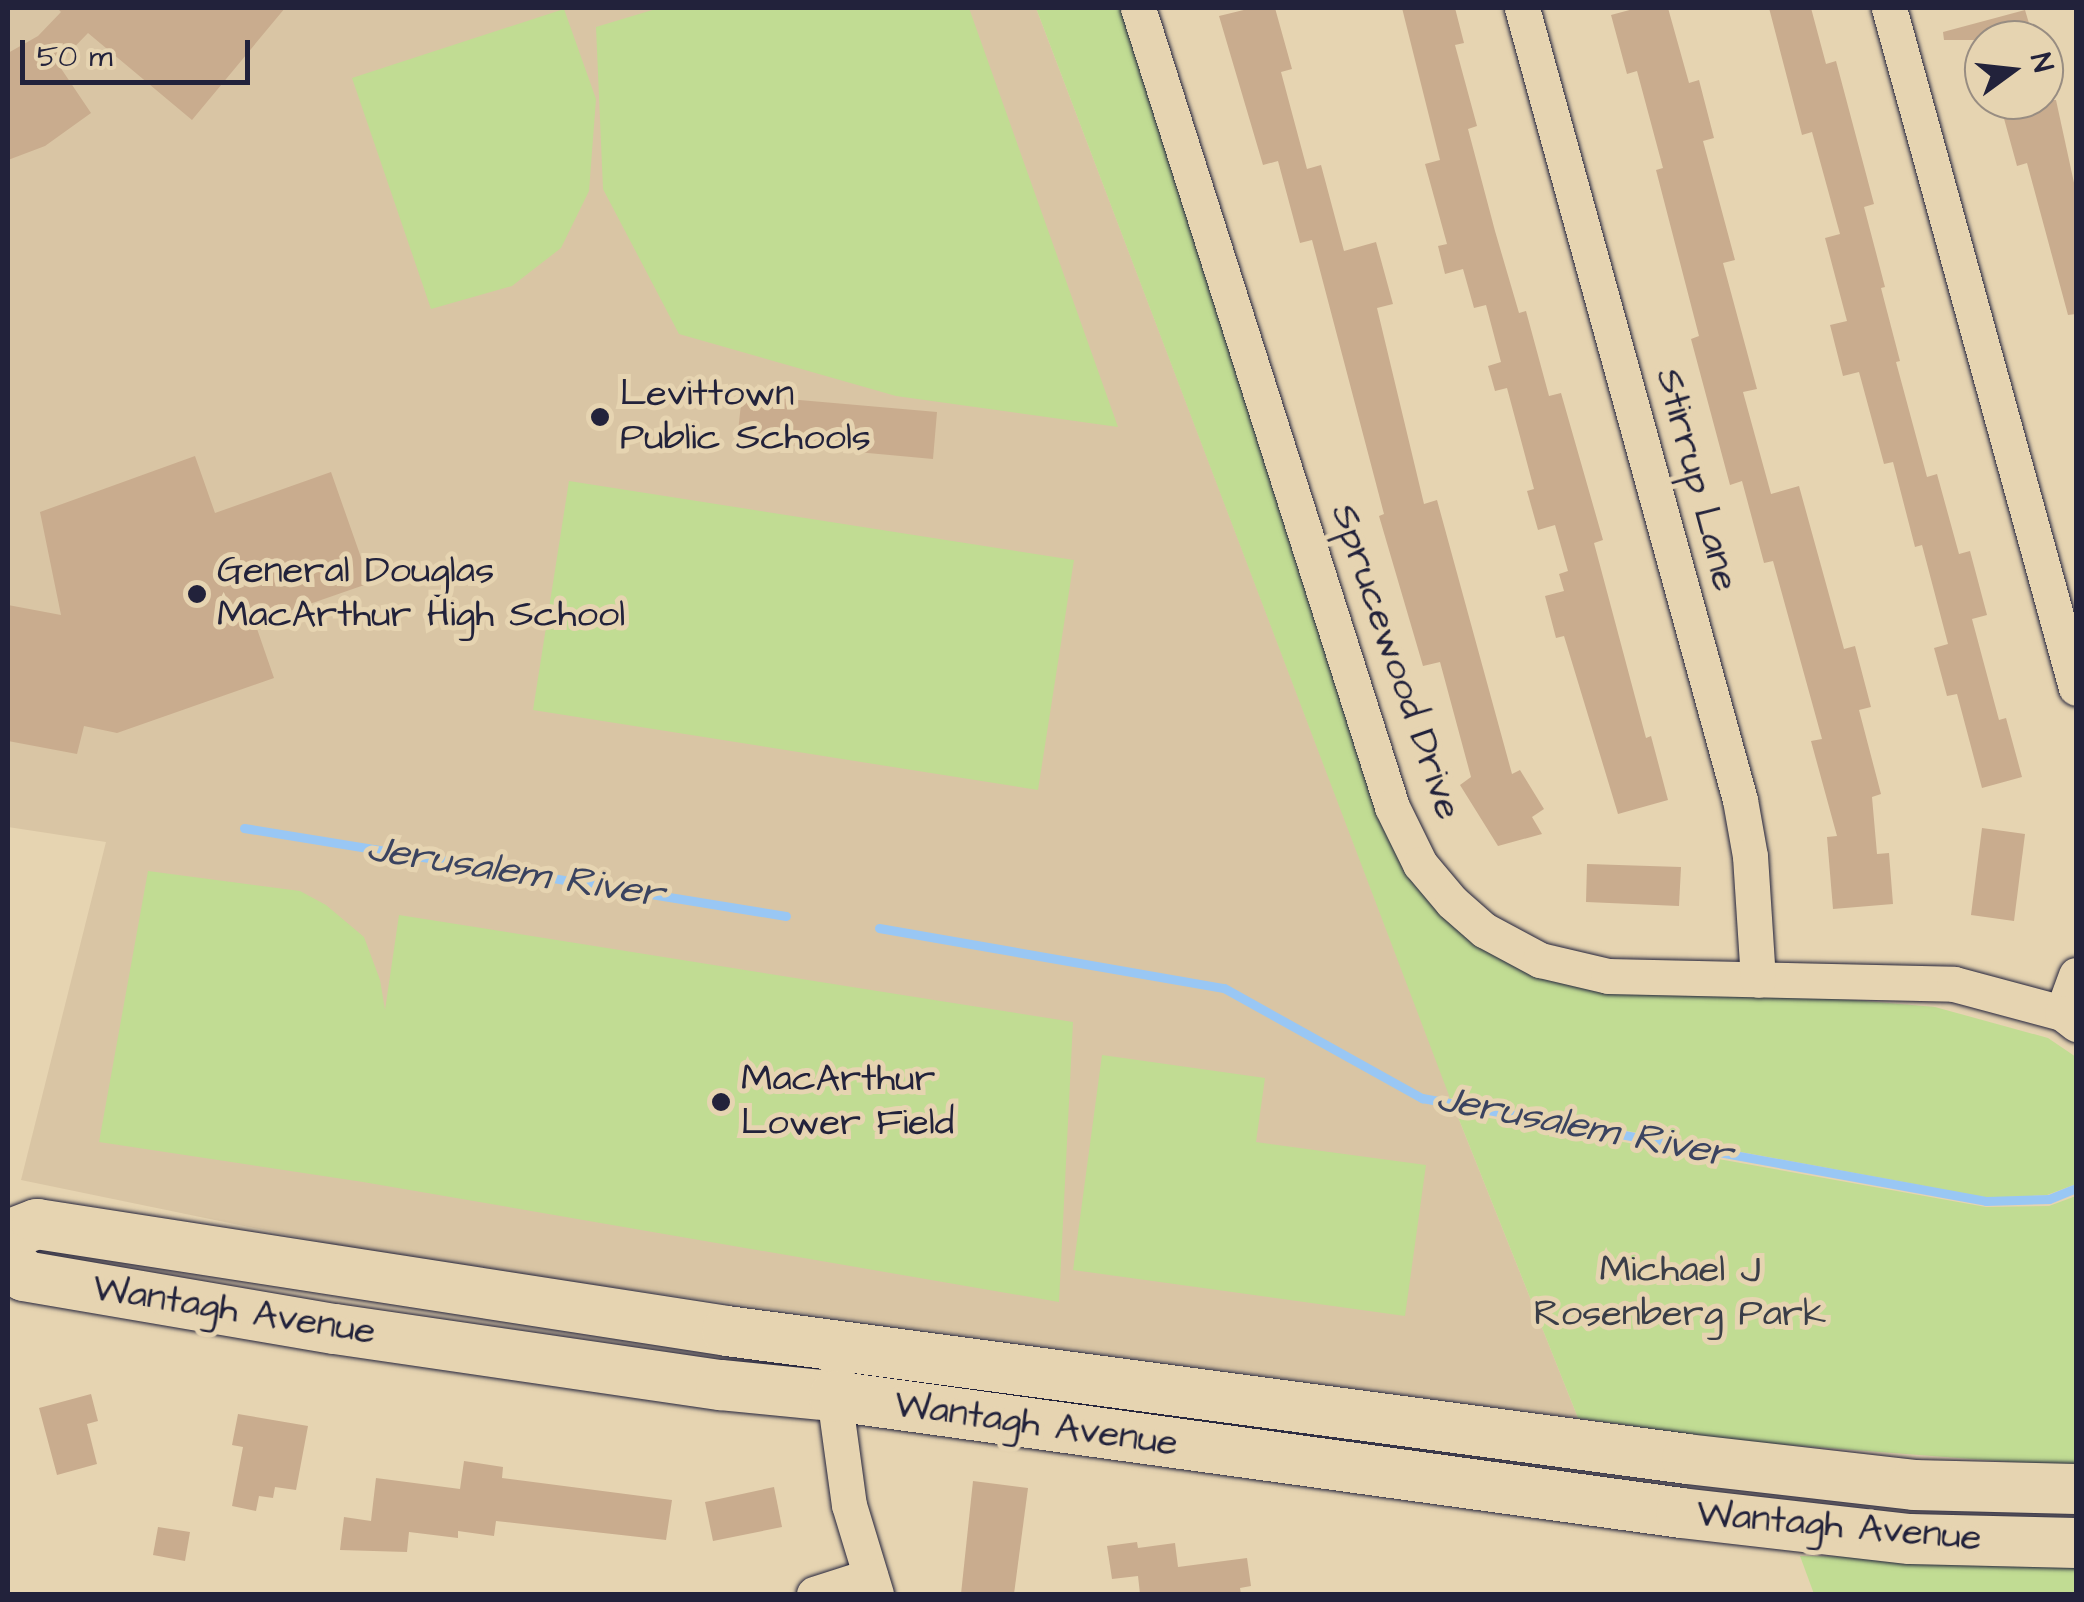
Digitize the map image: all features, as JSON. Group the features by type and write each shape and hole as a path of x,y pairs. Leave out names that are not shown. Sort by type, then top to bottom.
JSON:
{"main road":[{"name":"Wantagh Avenue","path":"8,1235 37,1224 320,1271 1687,1459 1914,1485 2076,1489"},
{"name":"Wantagh Avenue","path":"8,1258 24,1276 310,1324 721,1385 834,1396 1697,1515 1910,1539 2076,1543"},
{"path":"310,1324 320,1271"}],"street":[{"name":"Sprucewood Drive","path":"1138,8 1392,807 1420,864 1484,930 1540,960 1608,976 1954,984 2069,1018 2076,975"},
{"name":"Stirrup Lane","path":"1522,8 1740,800 1750,856 1758,980"},
{"path":"1889,8 2062,578 2076,688"},
{"path":"814,1594 873,1585 849,1505 834,1396 841,1344"}],"shaded area":[{"name":"Levittown Public Schools","path":"8,8 1036,8 1456,1112 1578,1418 404,1259 21,1180 106,842 8,827"}],"green space":[{"path":"659,8 969,8 1118,427 896,396 679,334 603,189 596,27"},
{"path":"1036,8 1134,8 1390,812 1446,903 1608,979 1935,1007 2048,1038 2076,1057 2076,1184 2047,1195 1989,1198 1450,1098"},
{"path":"564,9 596,99 589,191 561,248 512,286 431,309 352,78"},
{"path":"569,481 1074,560 1038,790 533,710"},
{"name":"MacArthur Lower Field","path":"148,871 300,891 326,905 364,937 380,980 385,1010 399,915 1073,1022 1059,1302 363,1182 99,1142"},
{"path":"1102,1055 1265,1078 1256,1142 1426,1165 1405,1316 1073,1270"},
{"name":"Michael J Rosenberg Park","path":"1456,1112 1986,1207 2049,1206 2076,1196 2076,1467 1735,1441 1578,1418"},
{"path":"1800,1556 2076,1559 2076,1594 1814,1594"}],"building":[{"path":"57,8 285,8 192,120 88,33 58,64 91,113 45,146 8,160 8,53 38,36 61,12"},
{"path":"1252,8 1275,8 1292,69 1281,72 1307,169 1321,165 1344,251 1376,242 1393,304 1377,308 1424,504 1437,500 1512,774 1520,770 1544,809 1532,817 1542,834 1498,846 1460,785 1471,777 1440,662 1423,666 1379,516 1384,514 1312,240 1300,243 1278,161 1263,165 1219,16"},
{"path":"1402,8 1455,8 1464,43 1455,45 1477,126 1468,129 1495,231 1519,313 1526,311 1549,396 1561,393 1603,540 1594,543 1646,738 1651,736 1668,800 1618,814 1564,636 1556,638 1545,596 1564,591 1559,574 1568,571 1555,525 1538,530 1527,491 1534,489 1507,388 1495,391 1488,366 1501,362 1486,305 1474,308 1463,269 1445,274 1438,246 1447,244 1425,164 1440,160"},
{"path":"1637,8 1668,8 1689,83 1699,80 1714,138 1703,141 1735,260 1723,263 1757,389 1743,392 1771,494 1799,486 1844,649 1855,646 1871,707 1859,710 1881,794 1872,797 1877,854 1889,853 1893,904 1833,909 1827,837 1837,836 1811,741 1822,739 1773,561 1764,563 1742,481 1730,485 1691,339 1699,336 1656,170 1663,168 1637,71 1627,74 1611,15"},
{"path":"1769,8 1811,8 1826,64 1836,61 1874,204 1864,207 1885,287 1881,288 1900,361 1896,362 1927,477 1937,474 1959,554 1970,551 1987,615 1972,619 1999,720 2006,718 2022,777 1982,788 1957,694 1947,696 1934,648 1948,644 1922,545 1915,547 1893,462 1884,464 1859,372 1843,376 1830,325 1847,321 1825,238 1840,234 1812,132 1802,135"},
{"path":"2025,10 2028,20 1988,20"},
{"path":"1964,26 1964,40 1944,40 1943,32"},
{"path":"2004,120 2060,120 2076,192 2076,314 2068,315 2027,163 2017,166"},
{"path":"742,395 937,412 933,459 737,441"},
{"name":"General Douglas MacArthur High School","path":"195,456 215,513 331,472 370,583 255,623 274,678 117,733 84,726 77,754 8,741 8,605 61,615 40,512"},
{"path":"1982,828 2025,834 2014,921 1971,915"},
{"path":"1587,864 1681,867 1679,906 1586,902"},
{"path":"91,1394 98,1421 87,1424 97,1464 57,1475 39,1408"},
{"path":"238,1414 308,1426 296,1490 275,1487 273,1498 259,1496 256,1511 232,1506 243,1447 232,1445"},
{"path":"464,1461 503,1467 502,1478 672,1500 666,1540 496,1521 494,1536 458,1531 458,1538 409,1532 407,1552 340,1550 344,1517 371,1521 376,1478 460,1489"},
{"path":"973,1481 1028,1488 1014,1594 961,1594"},
{"path":"774,1487 782,1527 713,1541 705,1502"},
{"path":"158,1527 190,1532 185,1561 153,1555"},
{"path":"1137,1542 1138,1548 1175,1543 1178,1567 1247,1558 1251,1586 1240,1588 1241,1594 1140,1594 1138,1576 1112,1579 1107,1546"}],"waterway":[{"name":"Jerusalem River","path":"244,828 786,916"},
{"name":"Jerusalem River","path":"879,928 1224,988 1422,1098 1986,1201 2049,1199 2076,1188"}],"place":[{"name":"Levittown Public Schools","path":"600,417"},
{"name":"General Douglas MacArthur High School","path":"197,594"},
{"name":"MacArthur Lower Field","path":"721,1102"}]}
